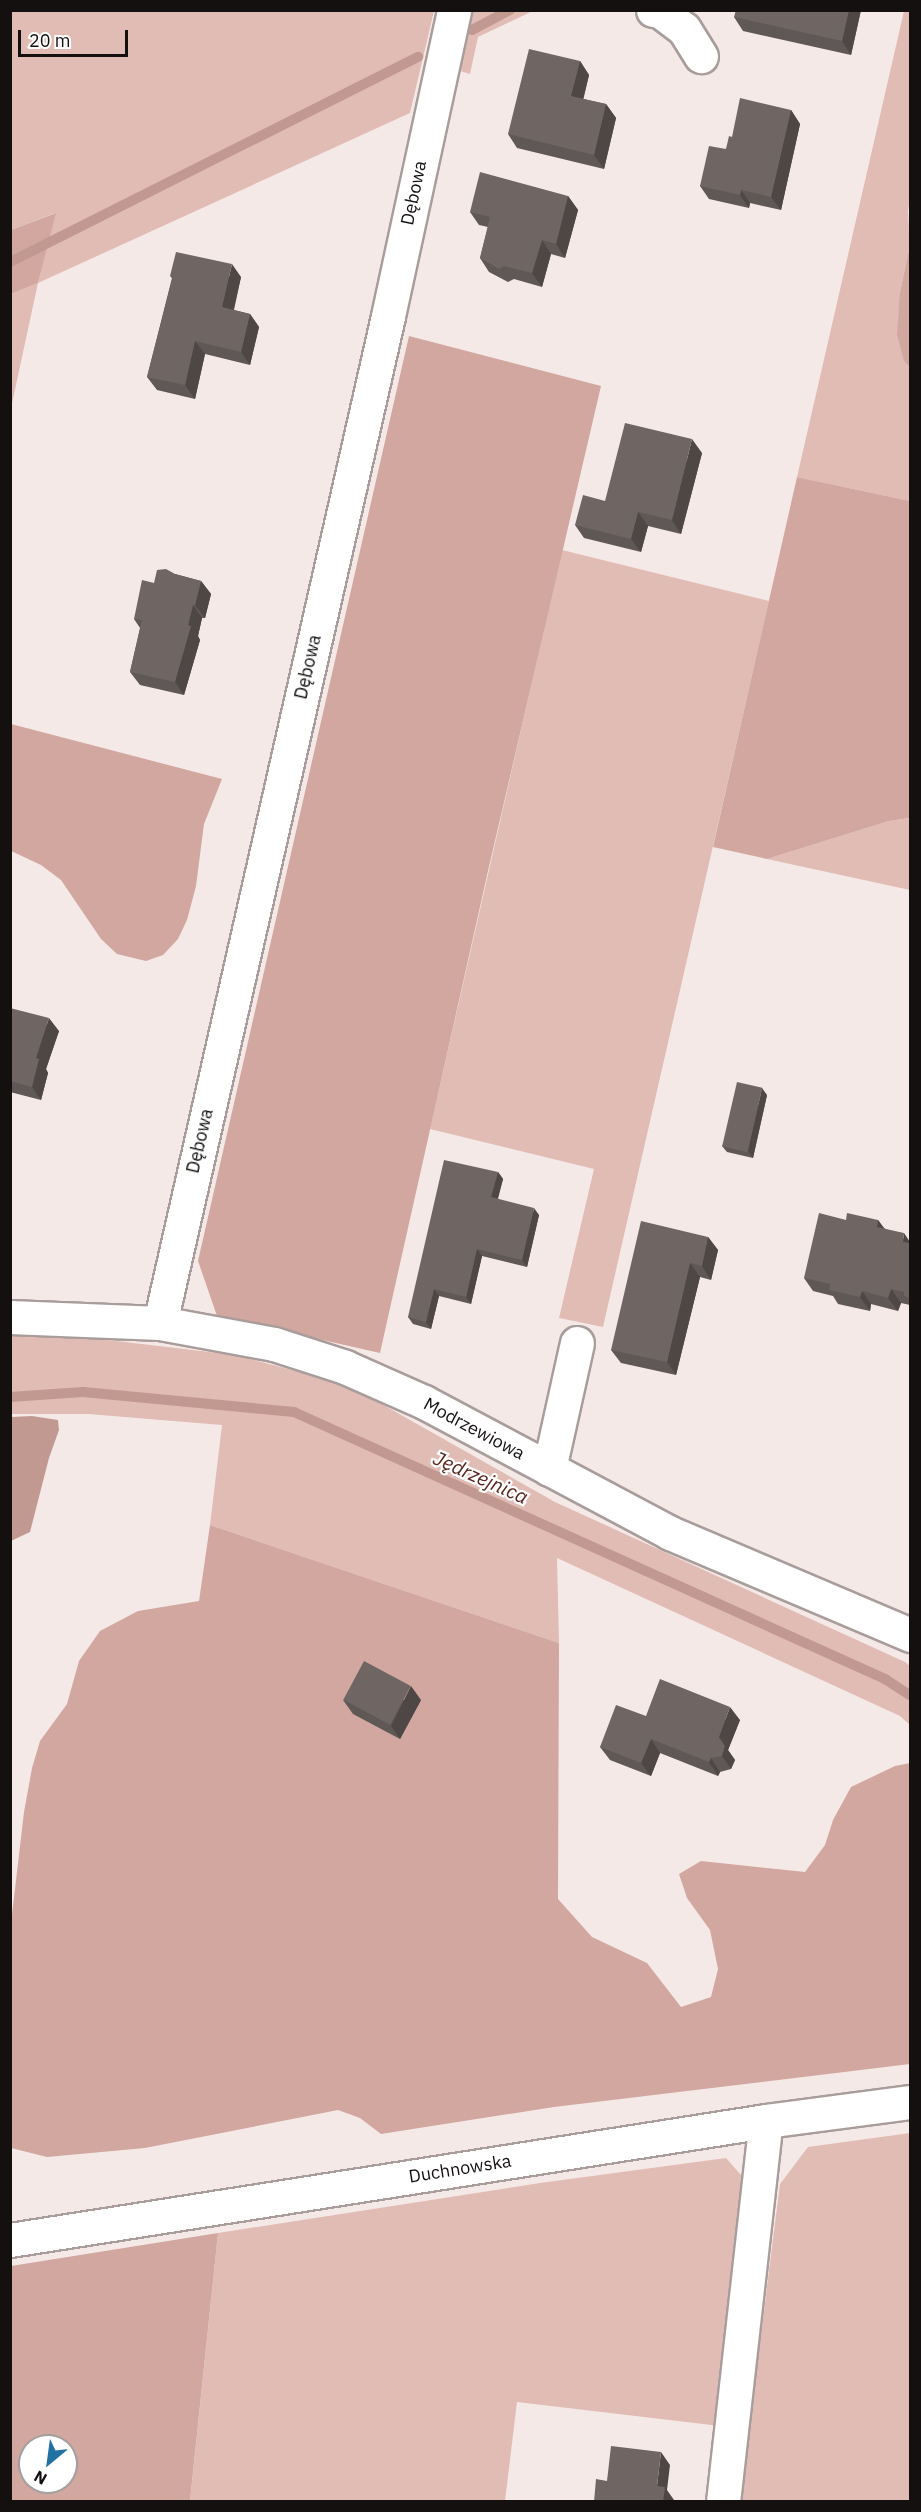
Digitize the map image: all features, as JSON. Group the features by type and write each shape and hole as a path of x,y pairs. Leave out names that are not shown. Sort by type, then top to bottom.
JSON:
{"street":[{"name":"Dębowa","path":"160,1323 388,315 454,10"},
{"path":"653,10 660,11 684,29 701,56"},
{"name":"Modrzewiowa","path":"10,1317 160,1323 274,1344 345,1367 424,1402 670,1533 910,1635"},
{"path":"549,1469 577,1343"},
{"name":"Duchnowska","path":"10,2240 766,2121 910,2102"},
{"path":"723,2502 766,2121"}],"shaded area":[{"path":"10,11 434,11 410,113 38,283 55,213 11,230"},
{"path":"467,11 533,11 478,37 470,74 454,69"},
{"path":"904,11 910,11 910,202 908,210 910,245 900,292 904,361 910,368 910,501 797,477"},
{"path":"56,213 38,283 11,294 11,230"},
{"path":"910,245 910,368 904,361 897,335 900,292"},
{"path":"38,283 11,408 11,294"},
{"path":"409,336 601,386 488,871 380,1353 217,1316 198,1261"},
{"path":"797,477 910,501 910,818 889,821 767,859 713,847"},
{"path":"562,550 769,601 603,1327 559,1318 594,1169 430,1129"},
{"path":"11,724 222,779 204,824 196,886 187,920 178,939 163,955 146,961 117,954 101,939 61,880 41,865 11,851"},
{"path":"910,818 910,890 767,859 889,821"},
{"path":"11,1334 91,1338 235,1355 348,1385 555,1502 905,1662 910,1666 910,1725 900,1716 557,1558 559,1643 210,1525 222,1425 88,1414 11,1414"},
{"path":"32,1416 58,1420 59,1430 49,1458 30,1532 11,1541 11,1417"},
{"path":"210,1525 559,1643 558,1899 592,1937 647,1963 681,2007 711,1997 718,1969 710,1930 687,1898 679,1874 701,1861 805,1872 825,1845 833,1820 851,1787 895,1766 910,1763 910,2064 554,2107 381,2134 360,2118 338,2110 145,2148 47,2157 11,2148 11,1923 24,1812 32,1768 40,1741 67,1704 79,1661 100,1631 138,1611 199,1601"},
{"path":"910,2133 910,2501 740,2501 780,2184 808,2147"},
{"path":"726,2158 748,2183 720,2426 517,2402 505,2501 190,2502 218,2233 540,2183"},
{"path":"218,2233 190,2501 11,2501 11,2266"}],"building":[{"path":"736,10 849,10 842,41 734,17"},
{"path":"529,49 580,61 571,96 606,104 594,155 508,134"},
{"path":"740,98 791,110 771,197 741,190 740,195 700,186 709,146 726,149 729,136 732,137"},
{"path":"480,172 568,196 556,244 542,240 532,273 504,266 499,269 480,258 490,217 470,212"},
{"path":"176,252 232,264 222,307 250,314 241,352 195,341 185,385 147,377 173,276 170,276"},
{"path":"625,423 692,439 672,520 638,512 631,539 575,525 583,495 605,501"},
{"path":"166,569 175,574 201,581 175,682 130,672 142,620 134,619 142,580 154,583 157,570"},
{"path":"10,1008 49,1018 36,1058 39,1059 32,1087 10,1081"},
{"path":"737,1082 762,1088 747,1152 722,1146"},
{"path":"444,1160 498,1172 491,1197 534,1208 522,1260 477,1249 466,1297 434,1289 426,1322 408,1317"},
{"path":"819,1213 846,1220 847,1213 878,1220 877,1227 904,1233 903,1242 910,1243 910,1298 904,1296 904,1292 891,1289 888,1298 862,1291 860,1297 829,1290 830,1284 804,1278"},
{"path":"641,1221 708,1237 702,1266 690,1263 667,1362 611,1350"},
{"path":"364,1661 411,1686 390,1725 343,1700"},
{"path":"660,1679 730,1707 719,1737 725,1746 722,1756 711,1758 709,1762 651,1739 641,1763 600,1747 616,1705 646,1716"},
{"path":"611,2446 661,2452 657,2486 665,2487 663,2502 594,2502 596,2479 607,2481"}],"waterway":[{"path":"472,30 510,10"},
{"path":"10,262 418,57"},
{"name":"Jędrzejnica","path":"10,1397 83,1392 294,1412 885,1679 910,1695"}]}
